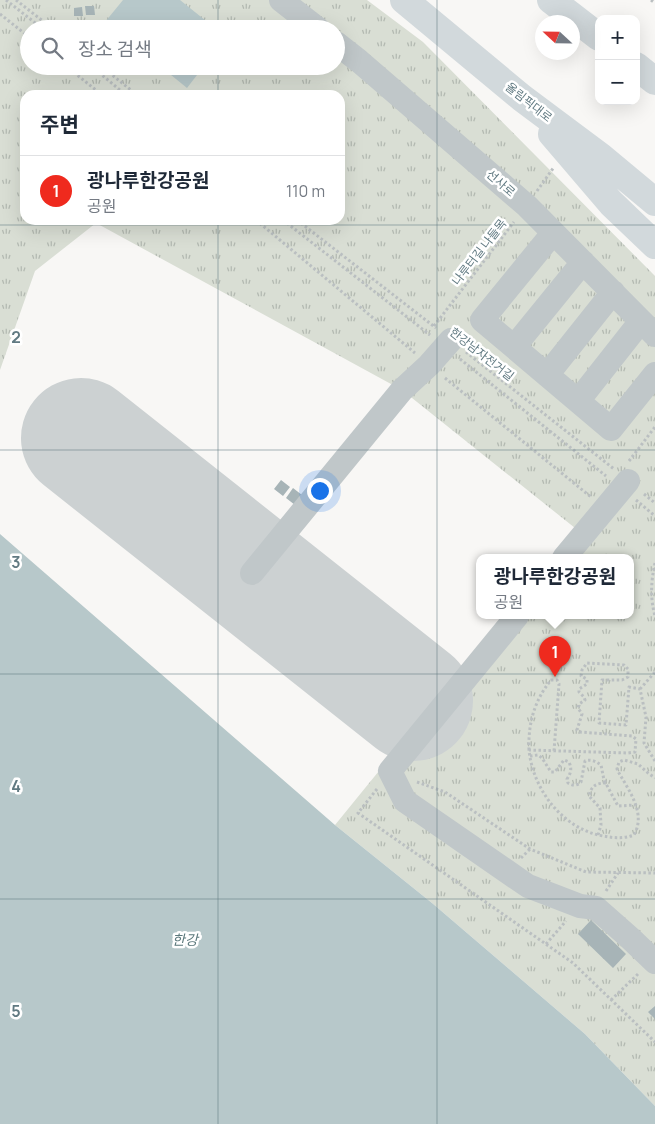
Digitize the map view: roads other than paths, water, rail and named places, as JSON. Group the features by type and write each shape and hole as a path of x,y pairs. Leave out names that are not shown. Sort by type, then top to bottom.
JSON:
{"highway":[{"name":"올림픽대로","path":"404,0 522,98 601,157 655,202"},
{"path":"551,0 595,34"},
{"path":"640,69 655,81"},
{"path":"522,98 611,203 655,245"}],"street":[{"path":"281,0 307,20"},
{"name":"선사로","path":"345,50 527,206 648,328"},
{"path":"554,233 482,320 611,429 655,374"},
{"path":"514,347 583,262"},
{"path":"547,375 613,292"},
{"path":"578,401 648,328"},
{"path":"252,573 402,390 429,365 443,338"},
{"path":"567,554 623,481"},
{"path":"515,619 390,771 405,801 528,886 580,906 596,908 654,961"}],"water":[{"path":"123,0 180,0 205,20 107,20"},
{"path":"171,75 197,75 187,88"},
{"name":"한강","path":"0,534 335,825 432,903 585,1034 655,1106 655,1124 0,1124"}],"place":[{"name":"광나루한강공원","path":"555,677"}]}
